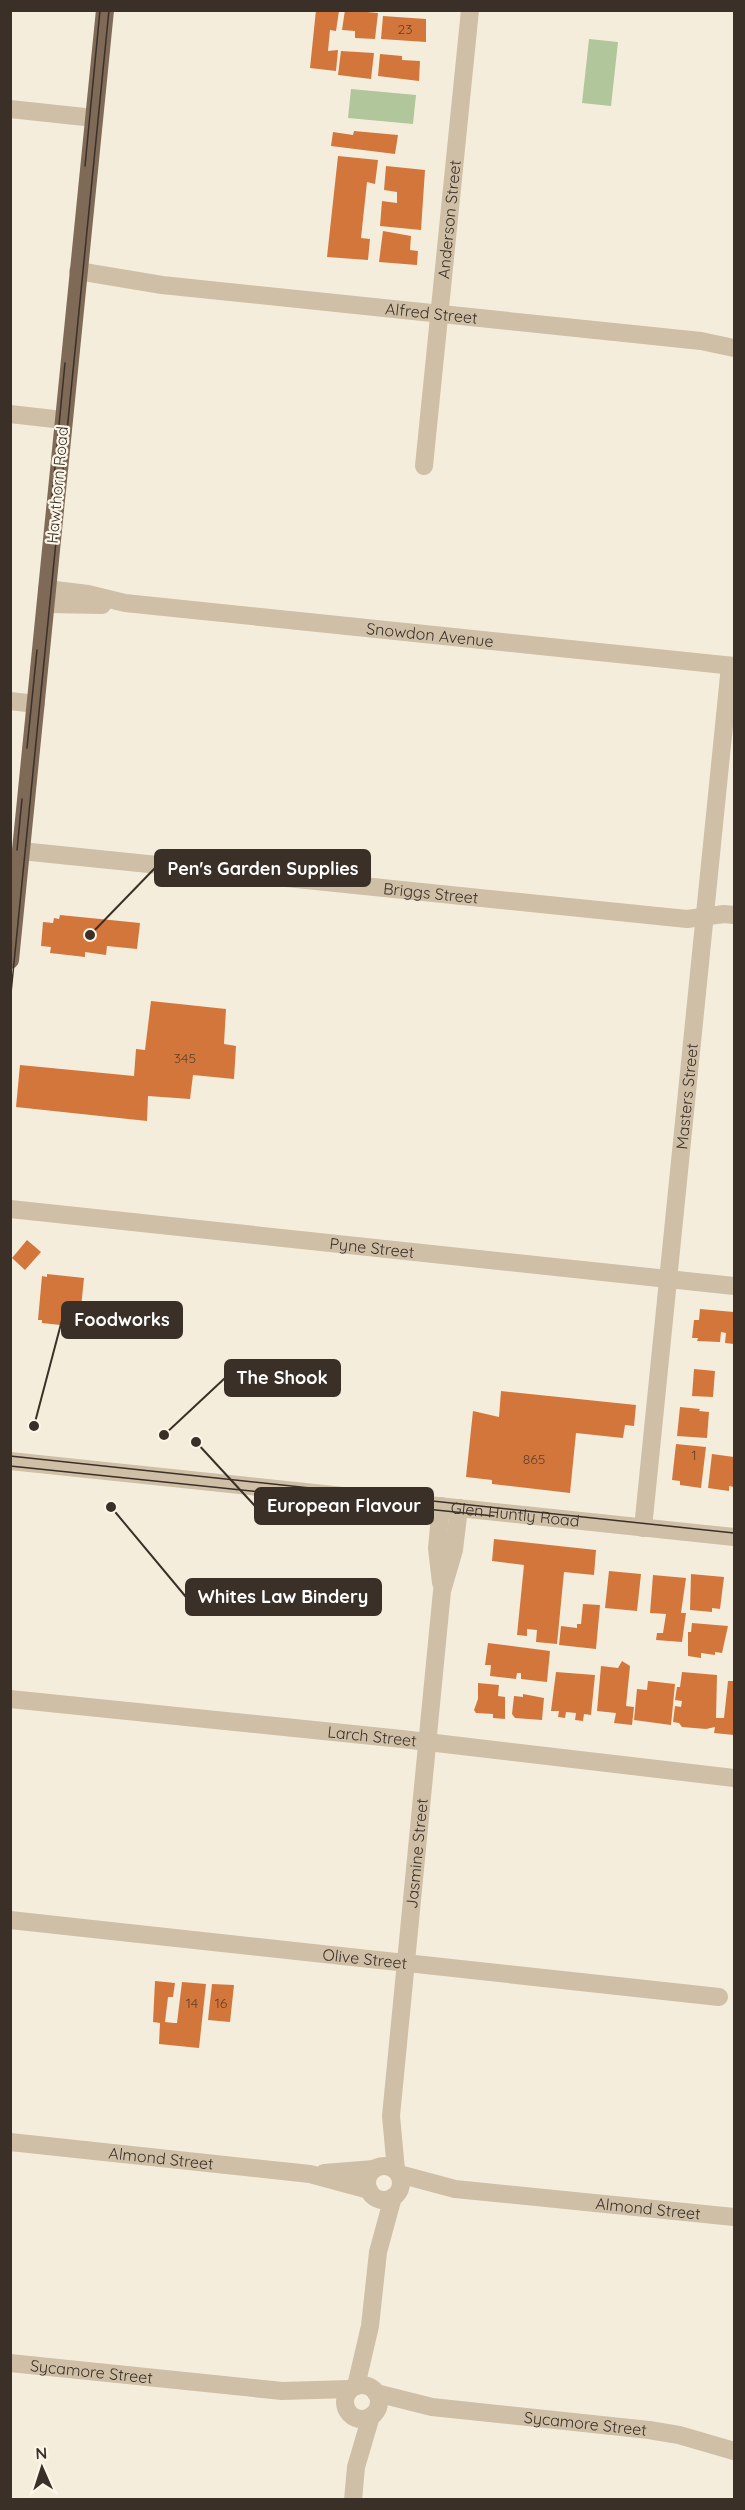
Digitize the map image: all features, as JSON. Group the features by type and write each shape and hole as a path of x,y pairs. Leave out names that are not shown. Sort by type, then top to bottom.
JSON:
{"main road":[{"name":"Hawthorn Road","path":"10,960 105,10"}],"street":[{"name":"Anderson Street","path":"424,466 470,10"},
{"path":"10,109 94,118"},
{"name":"Alfred Street","path":"78,276 701,341 735,348"},
{"name":"Alfred Street","path":"701,341 735,341"},
{"path":"10,414 63,420"},
{"name":"Snowdon Avenue","path":"47,596 91,606 125,603 732,666"},
{"name":"Masters Street","path":"644,1528 732,666"},
{"path":"10,701 36,704"},
{"name":"Briggs Street","path":"21,851 687,919 735,915"},
{"name":"Pyne Street","path":"10,1209 735,1286"},
{"name":"Glen Huntly Road","path":"10,1461 735,1537"},
{"name":"Jasmine Street","path":"398,2172 391,2116 404,1963 442,1591 437,1548 450,1507"},
{"name":"Larch Street","path":"10,1700 427,1743 735,1778"},
{"name":"Olive Street","path":"10,1920 720,1997"},
{"name":"Jasmine Street","path":"375,2168 391,2116"},
{"name":"Almond Street","path":"10,2142 310,2174 371,2193"},
{"path":"364,2389 378,2252 395,2196 401,2184 398,2172 387,2166 375,2168 368,2178 378,2252"},
{"name":"Almond Street","path":"310,2174 375,2168"},
{"name":"Almond Street","path":"398,2172 455,2189 735,2217"},
{"name":"Almond Street","path":"395,2196 455,2189"},
{"path":"371,2193 383,2200 395,2196"},
{"name":"Sycamore Street","path":"10,2363 282,2391 364,2389 432,2407 679,2435 735,2451"},
{"path":"356,2467 345,2398 364,2389"},
{"path":"353,2499 356,2467 373,2414 379,2403 364,2389"},
{"name":"Sycamore Street","path":"282,2391 348,2411"},
{"name":"Sycamore Street","path":"373,2414 432,2407"},
{"path":"348,2411 360,2419 373,2414"}],"green space":[{"path":"589,39 618,42 611,106 582,103"},
{"path":"351,89 416,95 413,124 348,118"}],"building":[{"path":"316,10 339,11 336,31 330,30 328,51 338,50 336,71 310,68"},
{"path":"345,10 378,13 375,39 355,38 355,31 342,30"},
{"path":"383,16 426,19 426,42 381,39"},
{"path":"341,51 374,53 371,79 338,75"},
{"path":"380,54 402,56 402,60 420,61 419,81 378,76"},
{"path":"354,131 398,135 395,154 331,146 333,132 353,135"},
{"path":"338,156 378,160 375,184 367,182 361,238 370,239 368,260 327,257"},
{"path":"386,166 425,170 421,230 380,226 382,201 397,203 397,192 384,190"},
{"path":"383,231 411,236 410,250 418,251 417,265 379,262"},
{"path":"60,915 140,923 137,949 107,946 106,955 85,952 85,957 50,953 51,947 41,946 43,922 53,923 54,918 59,919"},
{"path":"151,1001 226,1009 224,1044 236,1046 234,1079 193,1075 190,1099 148,1096 147,1121 16,1107 20,1065 134,1076 136,1049 145,1050"},
{"path":"27,1240 41,1252 25,1270 12,1258"},
{"path":"47,1274 84,1278 79,1327 42,1323 42,1320 38,1320 42,1276 47,1277"},
{"path":"700,1309 734,1312 734,1344 725,1343 726,1333 721,1332 720,1342 697,1341 698,1338 692,1338 694,1320 699,1320"},
{"path":"694,1369 715,1371 713,1397 692,1396"},
{"path":"501,1391 636,1405 634,1426 625,1425 623,1438 576,1433 570,1493 492,1484 492,1480 466,1477 473,1411 499,1417"},
{"path":"680,1407 709,1412 707,1438 677,1436"},
{"path":"676,1444 706,1447 701,1488 680,1485 680,1481 672,1480"},
{"path":"712,1454 734,1457 734,1487 729,1486 729,1491 708,1488"},
{"path":"494,1539 596,1550 594,1575 564,1572 557,1644 536,1642 537,1630 527,1629 527,1636 517,1635 524,1565 492,1561"},
{"path":"609,1571 641,1574 637,1611 605,1608"},
{"path":"691,1574 724,1577 720,1609 712,1608 712,1612 690,1610"},
{"path":"653,1575 686,1578 681,1613 686,1613 682,1642 656,1640 657,1633 663,1633 666,1614 650,1613"},
{"path":"583,1604 600,1605 596,1649 559,1645 561,1626 577,1628 577,1624 581,1624"},
{"path":"692,1623 728,1626 722,1653 715,1652 715,1655 701,1653 701,1658 688,1656 688,1632 691,1632"},
{"path":"488,1643 550,1651 547,1682 521,1679 521,1673 517,1673 516,1679 490,1676 491,1665 485,1665"},
{"path":"622,1661 630,1666 626,1706 634,1707 632,1725 614,1723 616,1713 597,1711 601,1666 618,1668"},
{"path":"556,1672 595,1675 591,1715 584,1714 583,1721 575,1720 576,1713 566,1712 565,1718 558,1717 559,1711 551,1711"},
{"path":"682,1672 717,1675 716,1718 724,1718 728,1681 734,1681 734,1735 714,1733 715,1727 706,1729 682,1727 679,1723 673,1722 675,1706 681,1707 682,1701 675,1700"},
{"path":"648,1681 675,1684 671,1725 634,1720 637,1689 647,1690"},
{"path":"478,1683 499,1685 498,1696 505,1697 505,1719 493,1718 493,1714 476,1713 474,1710 478,1699"},
{"path":"523,1694 544,1698 542,1720 515,1718 512,1714 514,1696 523,1697"},
{"path":"155,1981 175,1983 173,1997 168,1997 165,2022 174,2023 177,2023 182,1982 206,1984 199,2048 159,2044 160,2023 153,2022"},
{"path":"212,1984 234,1985 230,2022 208,2020"}],"tram line":[{"path":"85,166 100,10"},
{"path":"10,1003 109,10"},
{"path":"52,497 65,363"},
{"path":"27,748 37,650"},
{"path":"17,850 22,799"},
{"path":"10,1456 734,1533"},
{"path":"10,1466 494,1516"}],"place":[{"name":"Pen's Garden Supplies","path":"90,935"},
{"name":"Foodworks","path":"34,1426"},
{"name":"The Shook","path":"164,1435"},
{"name":"European Flavour","path":"196,1442"},
{"name":"Whites Law Bindery","path":"111,1507"}]}
